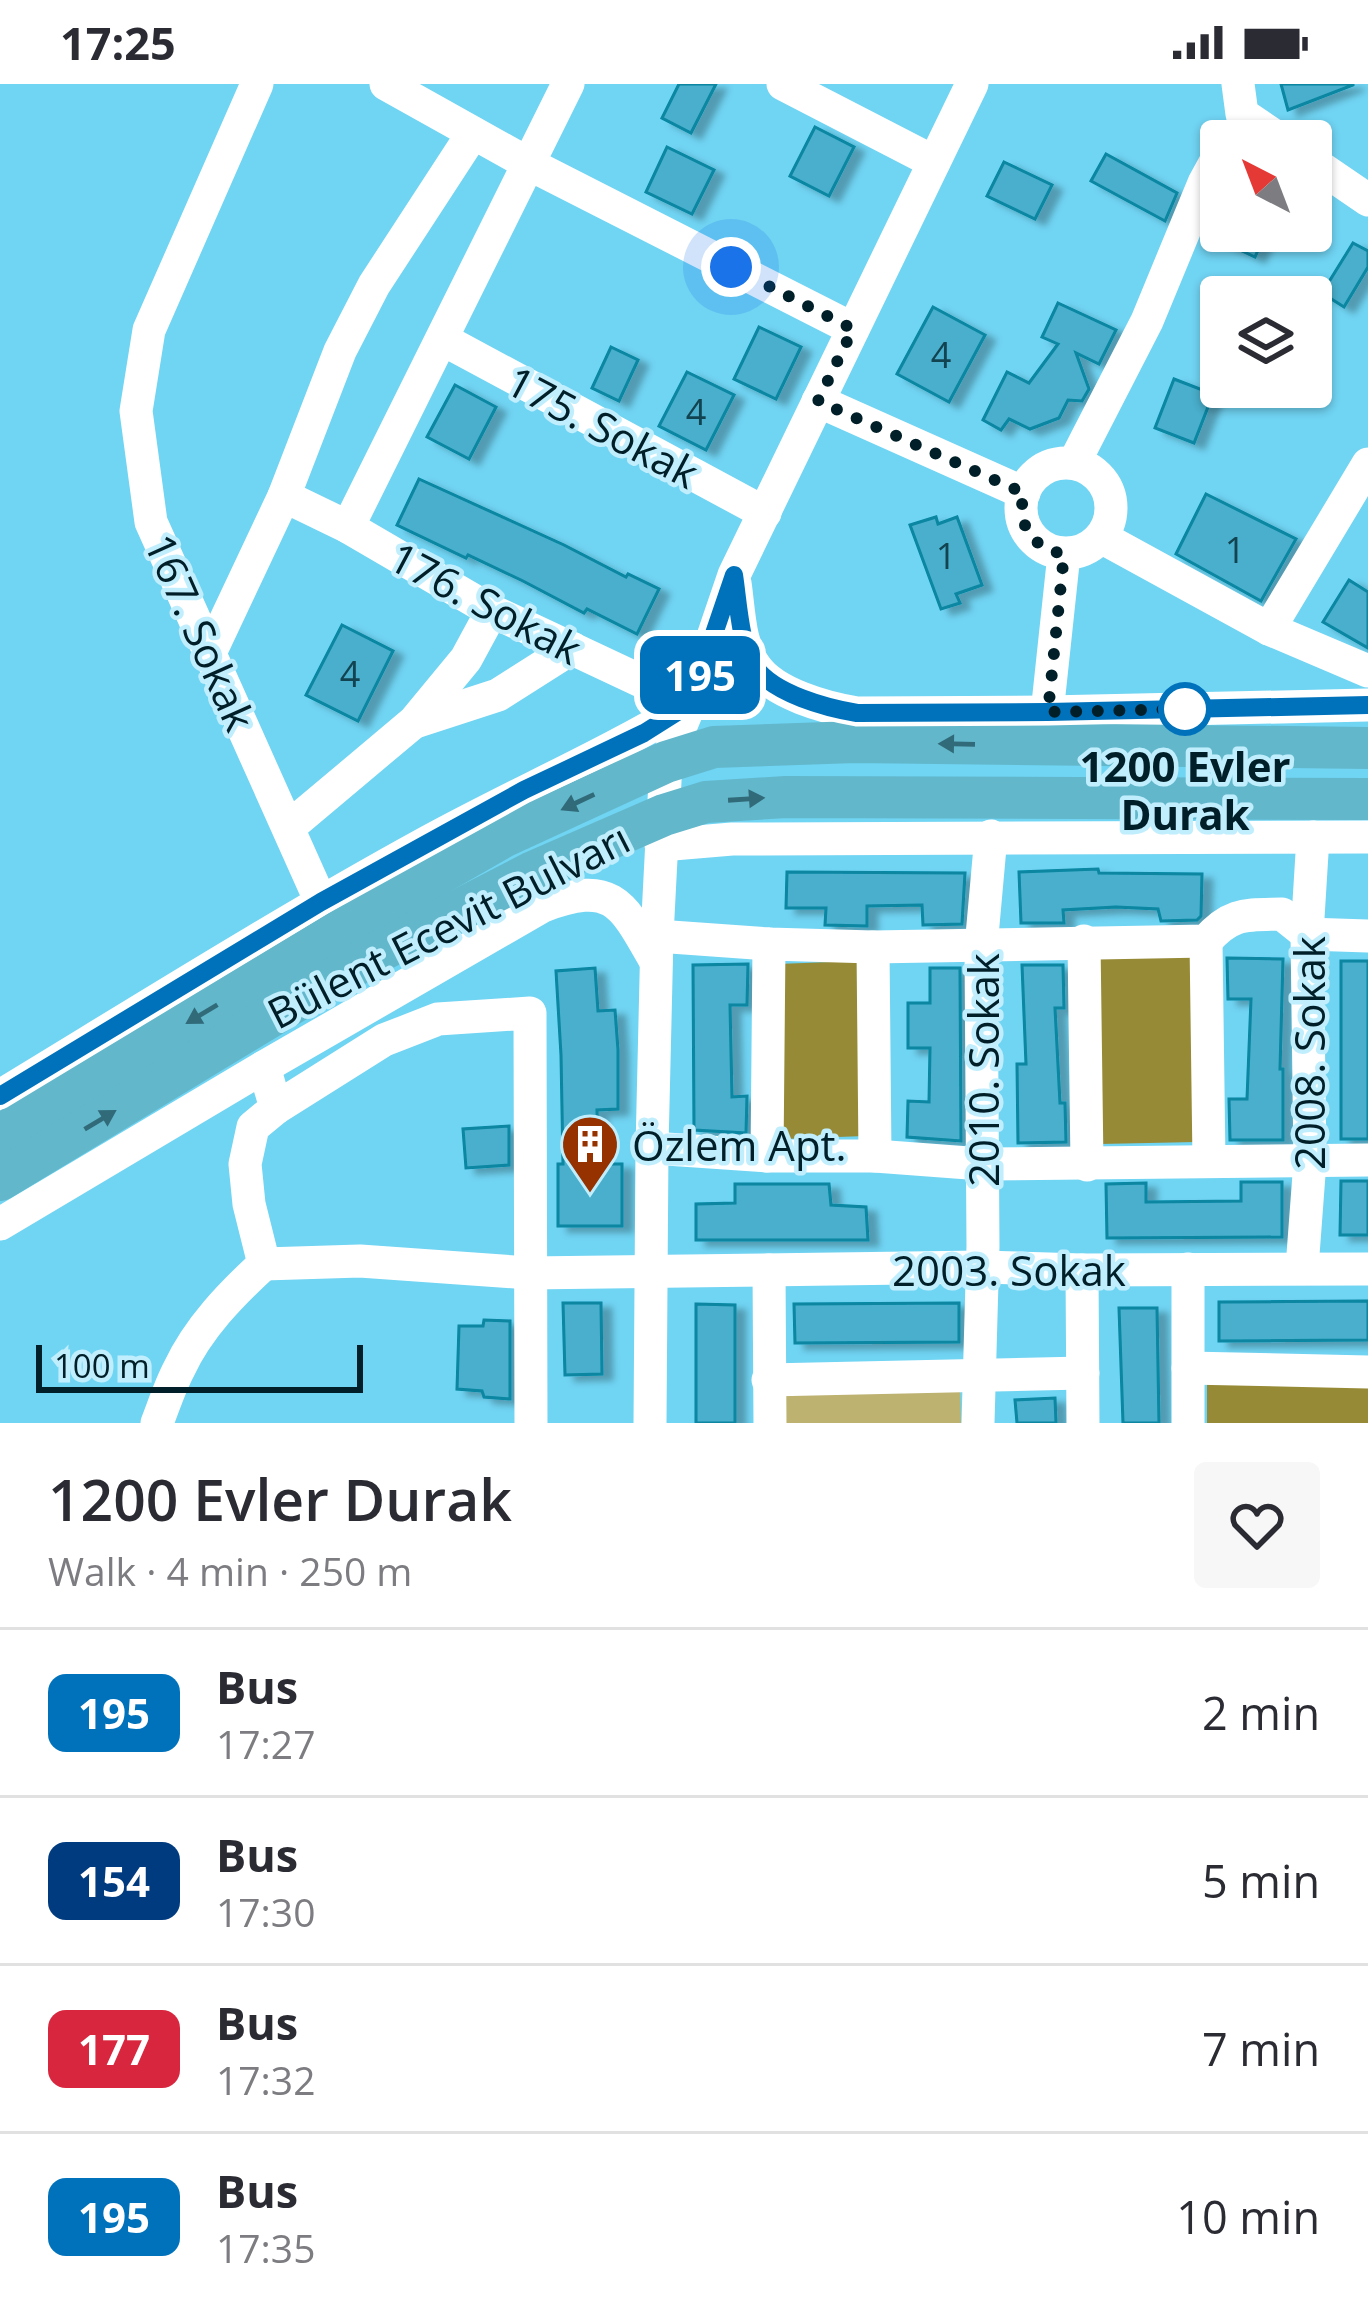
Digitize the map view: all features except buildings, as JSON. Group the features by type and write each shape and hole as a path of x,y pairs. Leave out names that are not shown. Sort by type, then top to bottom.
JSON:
{"main road":[{"name":"Bülent Ecevit Bulvarı","path":"0,1135 503,838 666,761 714,747 856,727 1045,729 1368,748"},
{"name":"Bülent Ecevit Bulvarı","path":"0,1180 374,954 533,872 663,830 706,802 786,797 1368,799"}],"street":[{"name":"167. Sokak","path":"257,84 149,330 136,411 151,522 321,902"},
{"path":"386,84 529,164 853,329"},
{"path":"348,527 568,84"},
{"path":"783,84 934,162"},
{"path":"650,1423 652,1148 666,761 734,575 972,84"},
{"path":"210,653 284,496 340,351 374,285 473,133"},
{"path":"1332,175 1368,200"},
{"path":"1074,464 1147,320 1200,193"},
{"name":"175. Sokak","path":"442,339 765,513"},
{"path":"818,401 1024,493"},
{"path":"1074,464 1094,472 1107,488 1112,508 1101,537 1084,550 1064,554 1044,548 1028,533 1021,514 1028,483 1044,469 1074,464"},
{"path":"1269,629 1368,464"},
{"name":"176. Sokak","path":"284,496 348,527 492,611 690,704"},
{"path":"1101,537 1269,629 1368,671"},
{"path":"1064,554 1045,729 1368,705"},
{"path":"734,575 746,647 756,669 794,695 834,710 856,727"},
{"path":"289,826 414,722 466,659 492,611"},
{"path":"414,722 498,695 572,648"},
{"path":"0,1096 321,902 524,790 644,733 690,704"},
{"path":"663,830 731,838 1368,837"},
{"name":"2010. Sokak","path":"978,1423 981,946 991,836"},
{"name":"2008. Sokak","path":"1302,1268 1310,1161 1307,934 1313,838"},
{"path":"0,1224 543,906 575,893 596,894 617,905 657,949"},
{"path":"1209,1160 1206,940 1237,915 1282,914 1307,934 1368,936"},
{"path":"657,949 1206,940"},
{"path":"1084,941 1087,1165"},
{"path":"767,1156 769,944"},
{"path":"873,946 874,1156"},
{"path":"157,1423 179,1367 195,1342 228,1298 264,1264 245,1164 253,1127 384,1040 438,1019 530,1013 531,1423"},
{"path":"264,1067 276,1108"},
{"path":"652,1148 982,1164 1368,1160"},
{"name":"2003. Sokak","path":"264,1264 360,1261 529,1273 981,1267 1368,1269"},
{"path":"1188,1269 1188,1423"},
{"path":"769,1270 770,1423"},
{"path":"1082,1270 1083,1423"},
{"path":"1188,1368 1368,1372"},
{"path":"768,1380 1083,1373"}],"shaded area":[{"path":"1194,952 1196,1142 1100,1144 1097,954"},
{"path":"858,961 865,1136 783,1139 777,964"},
{"path":"1207,1384 1368,1384 1368,1423 1207,1423"},
{"path":"960,1386 961,1423 783,1423 782,1393"}],"bus line":[{"name":"195","path":"0,1096 423,844 644,733 690,704 734,575 746,647 756,669 794,695 834,710 1048,712 1368,705"}],"place":[{"name":"1200 Evler Durak","path":"1185,709"},
{"name":"Özlem Apt.","path":"590,1195"}],"route":[{"path":"731,267 853,329 818,401 1024,493 1021,514 1028,533 1044,548 1064,554 1048,712 1185,709"}]}
